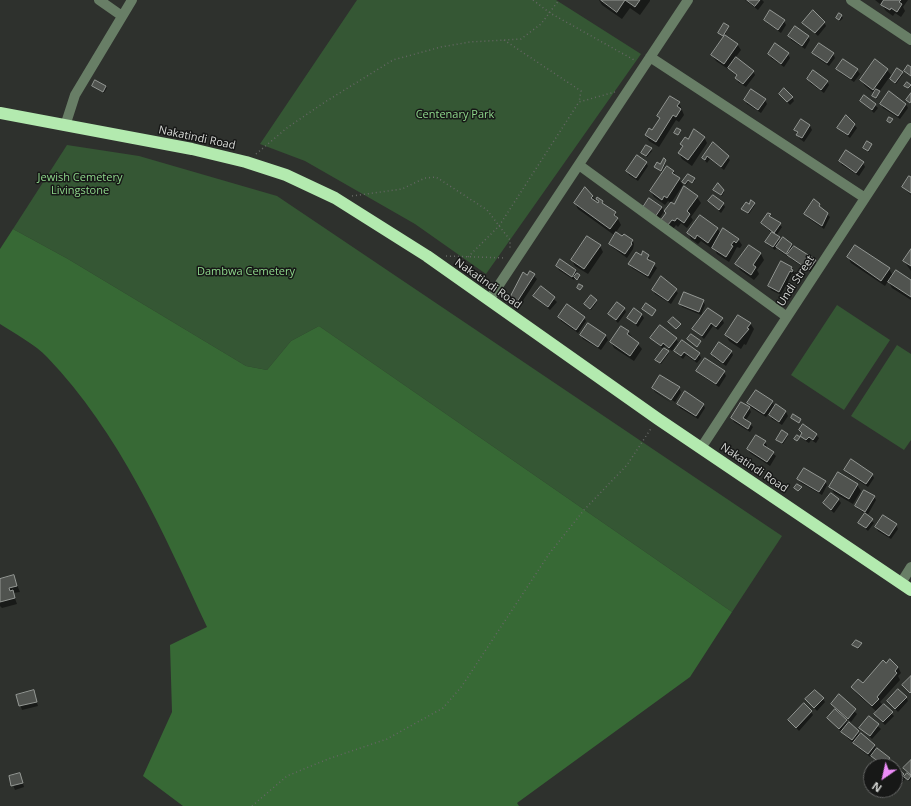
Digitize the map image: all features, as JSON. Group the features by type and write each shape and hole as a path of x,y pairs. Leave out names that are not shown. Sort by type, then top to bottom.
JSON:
{"highway":[{"name":"Nakatindi Road","path":"0,113 192,148 246,162 286,175 335,198 427,256 658,419 911,590"}],"street":[{"path":"100,0 122,16"},
{"path":"65,126 75,95 132,0"},
{"path":"489,300 688,0"},
{"path":"851,0 911,40"},
{"path":"647,62 865,198"},
{"name":"Undi Street","path":"701,448 911,128"},
{"path":"579,165 786,317"},
{"path":"900,583 911,567"}],"path":[{"path":"533,0 550,13 647,62"},
{"path":"246,162 288,127 393,60 441,47 503,39 521,39 541,24 559,0"},
{"path":"468,257 499,226 579,102 581,91 503,39"},
{"path":"579,102 629,89"},
{"path":"335,198 402,189 425,178 436,177 487,210 510,240 510,252"},
{"path":"446,256 506,257 510,270"},
{"path":"252,806 287,776 328,759 387,739 443,708 462,686 549,554 584,510 627,465 658,419"}],"green space":[{"name":"Centenary Park","path":"357,0 556,0 641,54 486,274 415,224 305,161 260,144"},
{"name":"Dambwa Cemetery","path":"67,145 139,156 277,196 782,536 732,612 319,326 291,341 267,370 246,366 68,259 13,229"},
{"path":"13,229 68,259 246,366 267,370 291,341 319,326 732,612 690,677 517,803 519,806 183,806 143,776 172,712 170,645 207,627 174,555 138,485 97,418 47,357 25,339 0,324 0,249"},
{"path":"837,305 890,340 844,410 791,375"},
{"path":"897,345 911,354 911,440 904,450 851,416"}],"building":[{"path":"601,0 625,0 617,12"},
{"path":"625,0 640,0 635,7"},
{"path":"747,0 760,0 755,6"},
{"path":"884,0 901,0 899,2 902,4 897,12 891,8 890,10 881,5"},
{"path":"770,10 785,20 778,30 764,20"},
{"path":"813,10 825,22 815,33 802,23"},
{"path":"839,13 842,15 839,20 836,18"},
{"path":"724,23 729,26 723,36 718,33"},
{"path":"795,26 809,36 802,46 788,36"},
{"path":"725,35 738,44 724,64 711,55"},
{"path":"775,43 789,53 781,64 768,54"},
{"path":"819,43 834,53 827,63 812,53"},
{"path":"736,57 754,71 743,84 735,78 737,75 728,68"},
{"path":"843,59 858,69 851,79 836,69"},
{"path":"875,59 888,69 873,90 860,80"},
{"path":"908,65 911,67 911,76 904,71"},
{"path":"897,68 903,72 895,83 890,79"},
{"path":"813,70 828,81 821,90 807,79"},
{"path":"95,80 106,86 103,92 92,86"},
{"path":"907,82 911,85 908,88 904,86"},
{"path":"784,88 793,97 787,102 779,94"},
{"path":"751,89 766,99 758,110 744,100"},
{"path":"876,89 880,91 876,98 872,96"},
{"path":"889,91 906,104 898,116 880,104"},
{"path":"911,93 911,101 910,103 906,100"},
{"path":"864,95 876,104 872,110 860,101"},
{"path":"670,96 680,102 677,106 681,109 676,117 673,115 656,142 645,135 649,128 652,130 660,118 657,116"},
{"path":"846,115 855,124 848,135 837,128"},
{"path":"889,117 893,119 890,123 887,121"},
{"path":"801,119 810,125 802,138 796,135 798,132 794,130"},
{"path":"677,128 681,130 678,135 674,133"},
{"path":"694,129 705,137 688,160 678,153 683,146 680,144 685,137 688,139"},
{"path":"867,141 872,144 868,151 863,148"},
{"path":"713,142 729,156 721,167 707,156 705,160 702,158"},
{"path":"646,145 652,148 646,156 641,153"},
{"path":"846,150 864,162 856,173 839,161"},
{"path":"637,155 647,162 636,178 626,171"},
{"path":"664,158 666,160 661,171 654,167 657,162 660,164"},
{"path":"667,166 674,171 672,173 680,178 667,198 664,196 662,200 650,191"},
{"path":"688,174 695,178 692,183 688,180 685,184 682,182"},
{"path":"909,176 911,177 911,193 902,187"},
{"path":"718,183 724,190 721,195 713,190"},
{"path":"684,186 698,196 687,211 690,214 684,223 677,218 675,221 672,220 667,226 660,221 666,213 664,211 671,202 674,204"},
{"path":"585,187 593,196 591,198 598,203 599,201 596,199 597,197 603,201 602,203 616,212 614,215 618,218 610,229 574,203"},
{"path":"713,195 724,203 719,210 708,201"},
{"path":"649,198 662,207 655,217 642,209"},
{"path":"814,199 820,204 819,206 828,213 822,226 804,214"},
{"path":"751,200 755,203 748,213 741,209 746,202 749,204"},
{"path":"768,213 771,214 769,216 781,223 774,233 761,223"},
{"path":"700,215 718,228 708,243 697,235 695,239 687,233"},
{"path":"723,228 739,239 736,243 734,241 731,245 733,246 726,257 712,248"},
{"path":"616,232 622,236 624,234 633,240 625,254 609,244"},
{"path":"772,232 780,237 773,247 765,242"},
{"path":"587,236 601,245 584,269 571,260"},
{"path":"783,237 792,244 786,254 776,247"},
{"path":"749,245 761,253 753,265 756,267 751,275 735,264"},
{"path":"855,245 890,268 881,281 847,257"},
{"path":"794,246 816,260 809,270 787,255"},
{"path":"911,249 911,266 903,261"},
{"path":"643,251 649,255 647,259 655,263 648,276 628,264 636,252 641,255"},
{"path":"560,259 576,270 572,277 556,266"},
{"path":"781,261 792,267 791,269 793,270 792,272 790,271 779,292 768,286"},
{"path":"896,270 911,280 911,297 888,282"},
{"path":"530,271 535,274 517,302 510,297 523,272 527,275"},
{"path":"577,273 580,275 577,280 574,277"},
{"path":"661,276 677,289 668,301 652,290"},
{"path":"579,284 583,286 580,290 577,288"},
{"path":"541,286 555,297 548,307 533,296"},
{"path":"684,292 704,300 699,312 679,304"},
{"path":"591,295 597,300 590,309 584,304"},
{"path":"617,302 625,308 616,320 608,314"},
{"path":"646,303 656,310 652,316 642,309"},
{"path":"567,304 585,317 576,330 558,317"},
{"path":"634,308 642,314 636,324 627,318"},
{"path":"708,308 723,318 716,327 711,323 702,336 692,329"},
{"path":"738,315 751,323 747,328 749,329 737,343 725,335"},
{"path":"673,317 681,324 676,329 668,322"},
{"path":"588,323 606,335 598,347 580,335"},
{"path":"660,325 677,338 669,348 663,343 661,346 650,338"},
{"path":"621,326 629,331 627,334 639,343 630,356 610,342"},
{"path":"691,334 701,341 697,347 687,339"},
{"path":"682,340 700,353 695,360 684,352 681,356 674,351"},
{"path":"719,342 732,351 723,363 711,354"},
{"path":"664,348 669,351 660,363 655,360"},
{"path":"705,358 725,371 716,384 696,371"},
{"path":"660,375 680,387 671,400 652,388"},
{"path":"756,390 773,401 764,414 747,403"},
{"path":"685,391 704,404 696,416 677,404"},
{"path":"741,402 750,407 743,418 751,423 748,429 731,418"},
{"path":"776,404 786,411 779,422 769,415"},
{"path":"793,414 801,419 799,423 791,418"},
{"path":"803,424 817,434 813,440 809,437 806,440 800,436 802,433 799,430"},
{"path":"782,430 788,434 782,443 776,440"},
{"path":"756,435 766,441 763,445 774,452 767,462 747,449"},
{"path":"797,435 800,437 797,441 794,439"},
{"path":"851,459 873,474 866,484 844,470"},
{"path":"804,468 826,481 819,492 797,479"},
{"path":"838,472 858,484 849,499 829,487"},
{"path":"797,484 802,487 798,491 794,488"},
{"path":"864,490 875,496 865,512 855,506"},
{"path":"831,493 839,499 831,510 823,503"},
{"path":"865,513 873,519 866,528 858,523"},
{"path":"883,515 897,524 889,536 875,527"},
{"path":"14,575 17,586 9,588 10,591 13,590 15,598 0,602 0,579"},
{"path":"856,640 862,643 858,648 852,645"},
{"path":"890,659 898,667 895,671 897,673 877,697 879,699 872,706 851,687 858,679 863,683 883,660 886,663"},
{"path":"911,676 911,692 910,693 902,685"},
{"path":"898,689 907,697 895,709 887,701"},
{"path":"34,690 37,702 19,706 16,695"},
{"path":"815,690 824,698 814,708 805,699"},
{"path":"839,694 856,709 848,719 831,704"},
{"path":"804,703 812,711 796,728 788,720"},
{"path":"884,704 893,712 883,722 874,714"},
{"path":"835,709 847,720 839,729 827,718"},
{"path":"869,716 879,724 870,736 859,728"},
{"path":"849,722 859,731 852,740 841,732"},
{"path":"861,733 875,745 868,754 853,743"},
{"path":"877,748 890,758 874,758 871,756"},
{"path":"911,760 911,775 903,768"},
{"path":"20,773 23,783 11,786 9,776"},
{"path":"907,773 911,776 908,780 904,777"}],"park label":[{"name":"Jewish Cemetery Livingstone","path":"80,184"}]}
